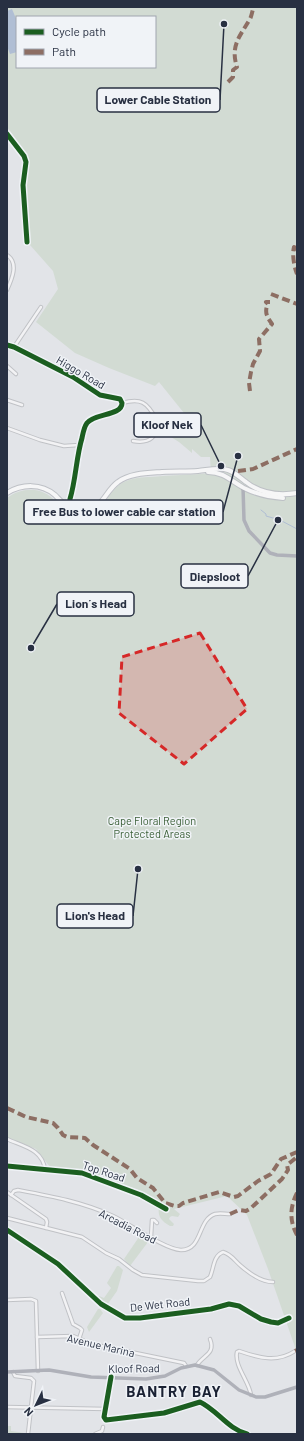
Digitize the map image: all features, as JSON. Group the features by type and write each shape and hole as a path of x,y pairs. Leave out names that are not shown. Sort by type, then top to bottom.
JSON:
{"main road":[{"path":"7,493 22,486 41,488 52,493 72,510 79,512 98,506 113,486 125,478 163,472 225,469 230,470 251,486 263,492 279,495 297,494"},
{"path":"199,470 219,472 243,487 264,496 284,498 297,494"},
{"path":"229,478 228,474 230,470"},
{"path":"234,482 238,480 239,477"},
{"path":"239,477 243,487 244,520 249,531 269,552 275,555 297,556"},
{"name":"Kloof Road","path":"7,1372 50,1370 91,1377 141,1379 167,1376 186,1366 197,1365 214,1370 238,1389 257,1397 263,1397 297,1388"}],"street":[{"path":"7,134 24,156 26,162 23,185 27,242"},
{"path":"7,255 12,259 14,265 12,278 7,290"},
{"path":"14,347 41,307"},
{"name":"Higgo Road","path":"7,345 14,347 73,377 97,394 105,397 120,399 122,403"},
{"path":"7,366 16,374"},
{"path":"7,400 22,405"},
{"path":"70,499 79,445 87,423 94,418 118,410 122,406 122,403 134,400 142,402 154,415 157,422 156,432 153,438 147,441 133,441"},
{"path":"7,428 40,440 64,446 79,445"},
{"path":"7,1139 33,1150 42,1160 45,1170"},
{"name":"Top Road","path":"7,1166 84,1174 141,1195 166,1209"},
{"name":"Arcadia Road","path":"11,1195 14,1191 18,1190 70,1201 115,1216 151,1238 175,1249 187,1249 196,1242 208,1218 216,1214 230,1214"},
{"path":"7,1192 46,1219 46,1228"},
{"path":"7,1218 82,1237 106,1253 120,1259 133,1270 143,1275 204,1281 211,1276 217,1256 223,1252 261,1279 268,1282 273,1282"},
{"path":"151,1238 152,1221 154,1220 157,1223"},
{"name":"De Wet Road","path":"7,1230 58,1264 101,1304 126,1318 140,1318 210,1309 229,1304 239,1306 261,1319 272,1322 278,1323 289,1318"},
{"path":"62,1293 73,1324 82,1330 79,1339"},
{"path":"7,1300 33,1299 36,1301 38,1370"},
{"name":"Avenue Marina","path":"37,1337 69,1336 91,1344 184,1363 186,1366"},
{"path":"197,1365 210,1352 212,1344 210,1339"},
{"path":"250,1395 237,1356 238,1351 250,1356 268,1359 279,1359 288,1356 295,1351"},
{"path":"13,1372 15,1376 29,1377 33,1379 28,1434"},
{"path":"111,1377 104,1418 108,1420 166,1412 195,1402 200,1402 229,1425 240,1432 247,1434"},
{"path":"7,1407 106,1408"},
{"path":"95,1434 103,1429"}],"highlighted area":[{"path":"200,633 247,709 184,764 119,713 122,657"}],"green space":[{"name":"Cape Floral Region Protected Areas","path":"7,7 297,7 297,1353 268,1269 247,1215 227,1196 174,1209 180,1214 178,1217 170,1217 169,1219 174,1224 173,1226 170,1226 161,1219 159,1202 146,1193 85,1170 50,1167 36,1149 7,1137 7,498 24,490 35,490 47,494 64,509 71,513 89,515 100,508 113,491 124,482 144,477 211,473 210,457 201,457 192,449 192,453 179,442 166,434 188,418 159,382 155,386 75,353 36,322 58,289 53,271 30,245 25,184 29,165 26,153 7,127"},
{"path":"141,1234 147,1237 148,1242 130,1266 124,1259"},
{"path":"117,1266 123,1270 117,1291 107,1305 97,1297 99,1296 104,1298 111,1288 107,1283"},
{"path":"98,1309 100,1309 103,1313 89,1332 87,1327"},
{"path":"7,1426 11,1426 11,1431 25,1434 7,1434"}],"water":[{"path":"12,9 16,19 16,52 10,54 7,46 7,11"}],"waterway":[{"path":"261,510 266,514 266,516 280,520 297,529"}],"marked path":[{"path":"228,82 233,77 233,70 237,67 235,60 235,47 250,19 254,7"},
{"path":"297,249 294,247 293,253 297,274"},
{"path":"271,294 297,304"},
{"path":"250,391 249,383 251,372 253,364 260,351 259,339 272,324 267,317 266,312 268,304 266,302 270,302"},
{"path":"238,471 253,469 297,449"},
{"path":"7,1108 26,1117 53,1123 63,1135 67,1137 85,1138 93,1145 130,1169 137,1178 153,1188 165,1203 175,1206 179,1206 183,1203 219,1192 234,1197 238,1196 258,1181 271,1174 281,1159 297,1152"},
{"path":"230,1214 239,1210 246,1211 251,1208 282,1179 288,1170 287,1165 297,1157"},
{"path":"297,1193 291,1214 294,1229 297,1235"}],"cycle path":[{"path":"7,134 24,156 26,162 23,185 27,242"},
{"path":"7,345 14,347 73,377 100,395 120,399 122,403 118,410 96,417 87,423 80,446 70,499"},
{"path":"7,1166 82,1173 141,1195 166,1209"},
{"path":"7,1230 58,1264 101,1304 125,1318 140,1318 211,1309 229,1304 239,1306 261,1319 271,1322 278,1323 289,1318"},
{"path":"111,1377 104,1417 106,1420 164,1413 200,1402 206,1405 228,1424 240,1432 247,1434"}],"place":[{"name":"Lower Cable Station","path":"224,24"},
{"name":"Free Bus to lower cable car station","path":"238,456"},
{"name":"Kloof Nek","path":"221,466"},
{"name":"Diepsloot","path":"278,520"},
{"name":"Lion´s Head","path":"31,648"},
{"name":"Lion's Head","path":"138,869"}],"district":[{"name":"BANTRY BAY","path":"174,1391"}]}
